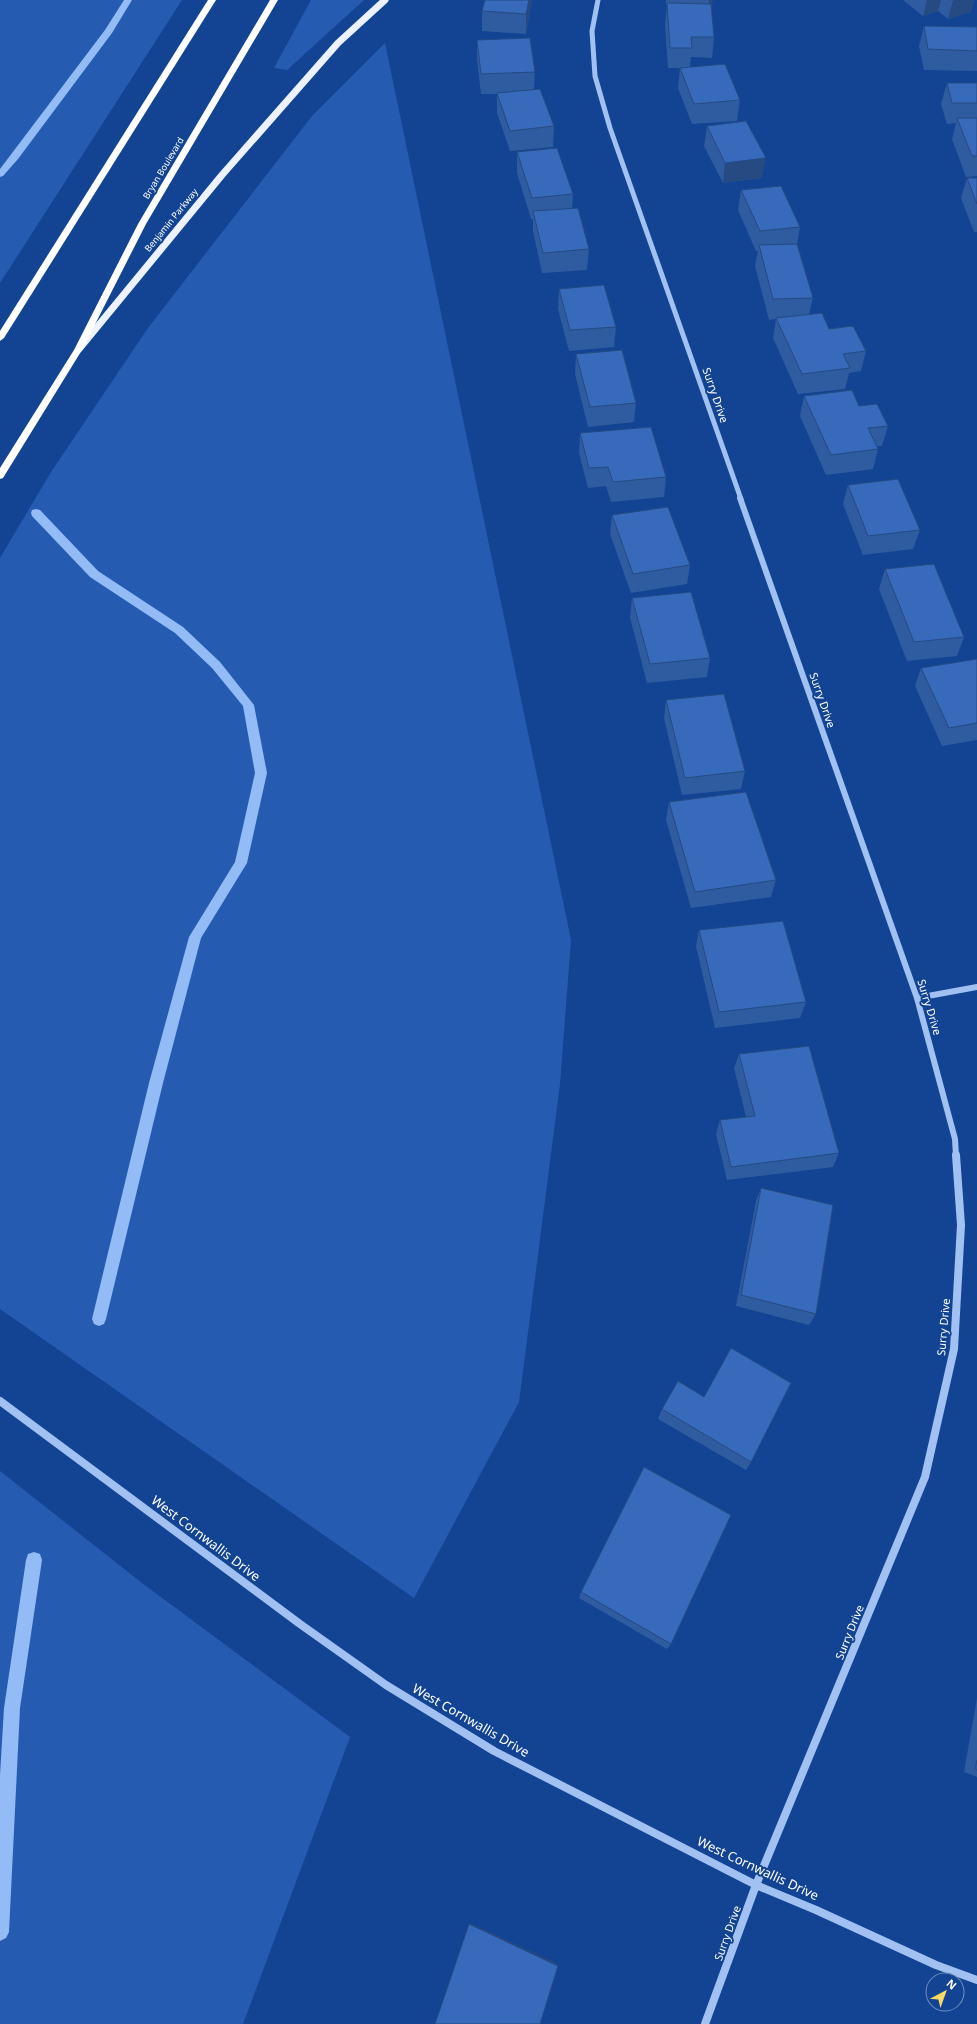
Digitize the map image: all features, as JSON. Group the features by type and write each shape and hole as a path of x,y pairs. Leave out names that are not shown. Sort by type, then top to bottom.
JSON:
{"highway":[{"path":"0,338 212,0"},
{"name":"Bryan Boulevard","path":"78,350 142,224 274,0"},
{"name":"Benjamin Parkway","path":"0,476 78,350"}],"main road":[{"name":"Benjamin Parkway","path":"78,350 222,175 332,49 385,0"}],"street":[{"name":"Surry Drive","path":"598,0 592,31 595,76 610,128 917,998 955,1139 961,1225 954,1349 925,1477 756,1885 705,2024"},
{"path":"917,998 977,987"},
{"name":"West Cornwallis Drive","path":"0,1401 300,1624 386,1685 494,1752 756,1885 816,1910 936,1965 977,1980"}],"shaded area":[{"path":"0,0 182,0 0,283"},
{"path":"311,0 364,0 287,70 274,68"},
{"path":"385,43 571,940 560,1084 519,1402 414,1598 0,1309 0,558 51,472 148,328 312,116"},
{"path":"0,1471 142,1583 350,1737 243,2024 0,2024"}],"building":[{"path":"485,0 529,0 526,14 482,11"},
{"path":"667,3 711,4 714,37 691,37 692,48 670,48"},
{"path":"924,26 977,27 977,51 928,49"},
{"path":"530,38 535,72 481,74 477,40"},
{"path":"725,64 740,100 694,104 680,68"},
{"path":"947,83 977,83 977,103 952,103"},
{"path":"540,89 554,126 510,131 497,93"},
{"path":"957,118 977,118 977,156 972,156"},
{"path":"746,121 766,158 725,163 707,126"},
{"path":"557,148 573,194 532,198 517,152"},
{"path":"967,178 977,178 977,204"},
{"path":"781,186 800,227 760,231 741,190"},
{"path":"578,208 589,249 543,253 533,211"},
{"path":"797,244 813,298 773,299 759,245"},
{"path":"604,285 616,327 570,330 559,289"},
{"path":"822,313 829,329 853,326 866,351 843,354 850,368 802,374 776,318"},
{"path":"622,350 636,403 590,407 576,354"},
{"path":"852,390 859,406 877,404 888,426 868,428 878,449 831,455 804,396"},
{"path":"651,427 666,477 613,482 608,467 589,468 580,433"},
{"path":"898,479 920,530 868,536 848,485"},
{"path":"668,507 690,565 633,574 612,515"},
{"path":"934,564 964,637 914,642 885,569"},
{"path":"691,592 710,658 650,664 632,598"},
{"path":"977,659 977,723 949,728 921,668"},
{"path":"724,694 745,771 685,778 666,700"},
{"path":"746,792 776,880 695,892 669,802"},
{"path":"783,921 806,1002 719,1012 699,930"},
{"path":"809,1046 839,1153 731,1167 720,1120 755,1116 739,1054"},
{"path":"761,1188 833,1205 816,1314 741,1295"},
{"path":"731,1348 791,1383 751,1462 662,1409 678,1381 704,1397"},
{"path":"644,1467 731,1515 671,1644 581,1592"},
{"path":"469,1924 558,1966 540,2024 435,2024"}],"waterway":[{"path":"0,174 15,157 109,31 128,0"},
{"path":"36,513 94,574 179,630 216,665 248,705 261,773 241,863 195,937 156,1083 99,1319"},
{"path":"0,1932 12,1708 34,1560"}]}
